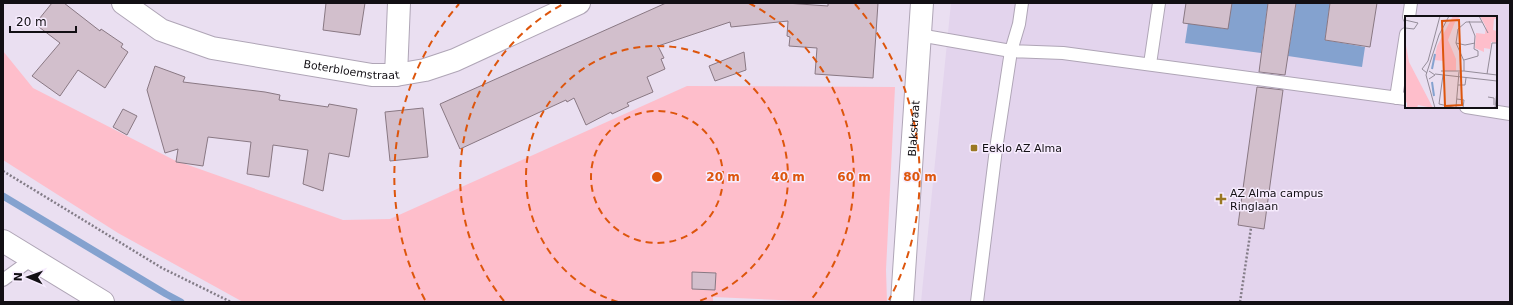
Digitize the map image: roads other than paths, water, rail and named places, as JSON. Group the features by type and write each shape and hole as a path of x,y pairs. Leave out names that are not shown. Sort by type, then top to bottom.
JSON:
{"street":[{"name":"Boterbloemstraat","path":"123,3 161,30 212,48 372,75 396,75 424,70 455,60 579,3"},
{"path":"396,75 399,3"},
{"name":"Blakstraat","path":"902,302 922,3"},
{"path":"3,241 103,302"}],"lane":[{"path":"977,302 996,149 1012,51 1019,24 1022,3"},
{"path":"1150,64 1159,3"},
{"path":"1409,16 1411,3"},
{"path":"919,35 1012,51 1063,53 1401,99 1405,47"},
{"path":"1472,108 1510,114"},
{"path":"3,280 32,260"}],"water":[{"path":"1232,3 1268,3 1261,53 1185,43 1188,23 1227,29"},
{"path":"1296,3 1330,3 1325,40 1365,47 1362,67 1288,56"}],"waterway":[{"path":"3,196 181,302"}],"place":[{"name":"Eeklo AZ Alma","path":"974,148"},
{"name":"AZ Alma campus Ringlaan","path":"1221,199"}]}
